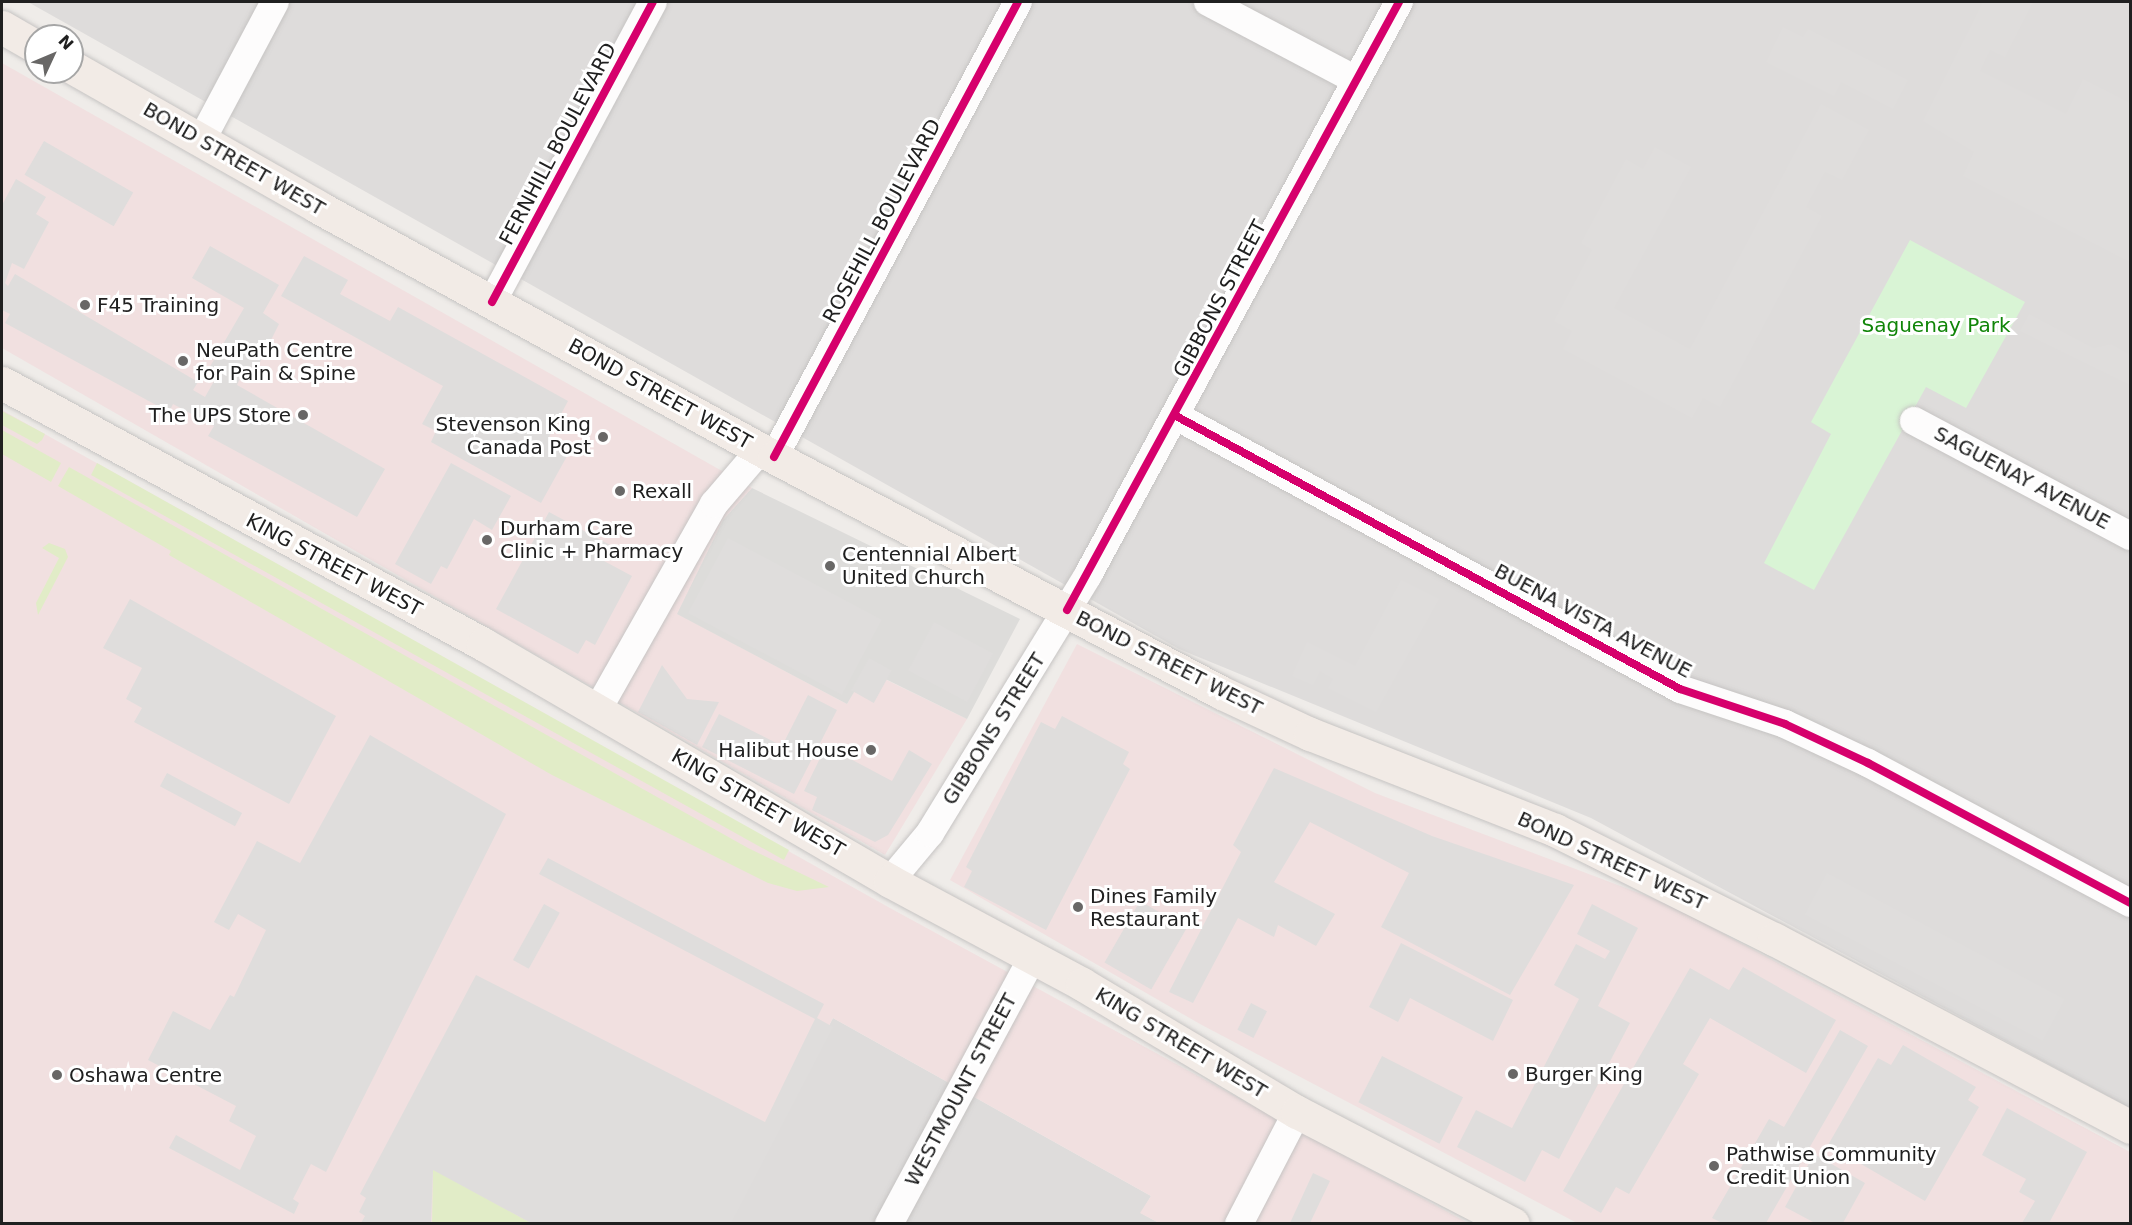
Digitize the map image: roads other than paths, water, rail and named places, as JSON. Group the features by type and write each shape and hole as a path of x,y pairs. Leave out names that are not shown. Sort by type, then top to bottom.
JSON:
{"main road":[{"path":"2,27 24,40"},
{"name":"BOND STREET WEST","path":"84,74 201,141 768,453 1222,693 1310,734 1555,830 1774,939 2130,1126"},
{"name":"KING STREET WEST","path":"2,383 598,709 890,882 1033,957 1298,1112 1513,1224"}],"street":[{"path":"201,141 275,2"},
{"name":"FERNHILL BOULEVARD","path":"492,302 653,2"},
{"name":"ROSEHILL BOULEVARD","path":"598,709 714,504 768,453 1018,2"},
{"path":"1208,2 1356,80"},
{"name":"GIBBONS STREET","path":"890,882 930,834 1067,610 1176,416 1399,2"},
{"name":"BUENA VISTA AVENUE","path":"1176,416 1680,689 1785,724 1868,763 2130,903"},
{"name":"SAGUENAY AVENUE","path":"1914,421 2130,536"},
{"name":"WESTMOUNT STREET","path":"889,1224 1033,957"},
{"path":"1239,1224 1298,1112"}],"place":[{"name":"F45 Training","path":"85,305"},
{"name":"NeuPath Centre for Pain & Spine","path":"183,361"},
{"name":"The UPS Store","path":"303,415"},
{"name":"Stevenson King Canada Post","path":"603,437"},
{"name":"Rexall","path":"620,491"},
{"name":"Durham Care Clinic + Pharmacy","path":"487,540"},
{"name":"Centennial Albert United Church","path":"830,566"},
{"name":"Halibut House","path":"871,750"},
{"name":"Dines Family Restaurant","path":"1078,907"},
{"name":"Burger King","path":"1513,1074"},
{"name":"Oshawa Centre","path":"57,1075"},
{"name":"Pathwise Community Credit Union","path":"1714,1166"}],"park label":[{"name":"Saguenay Park","path":"1936,325"}]}
